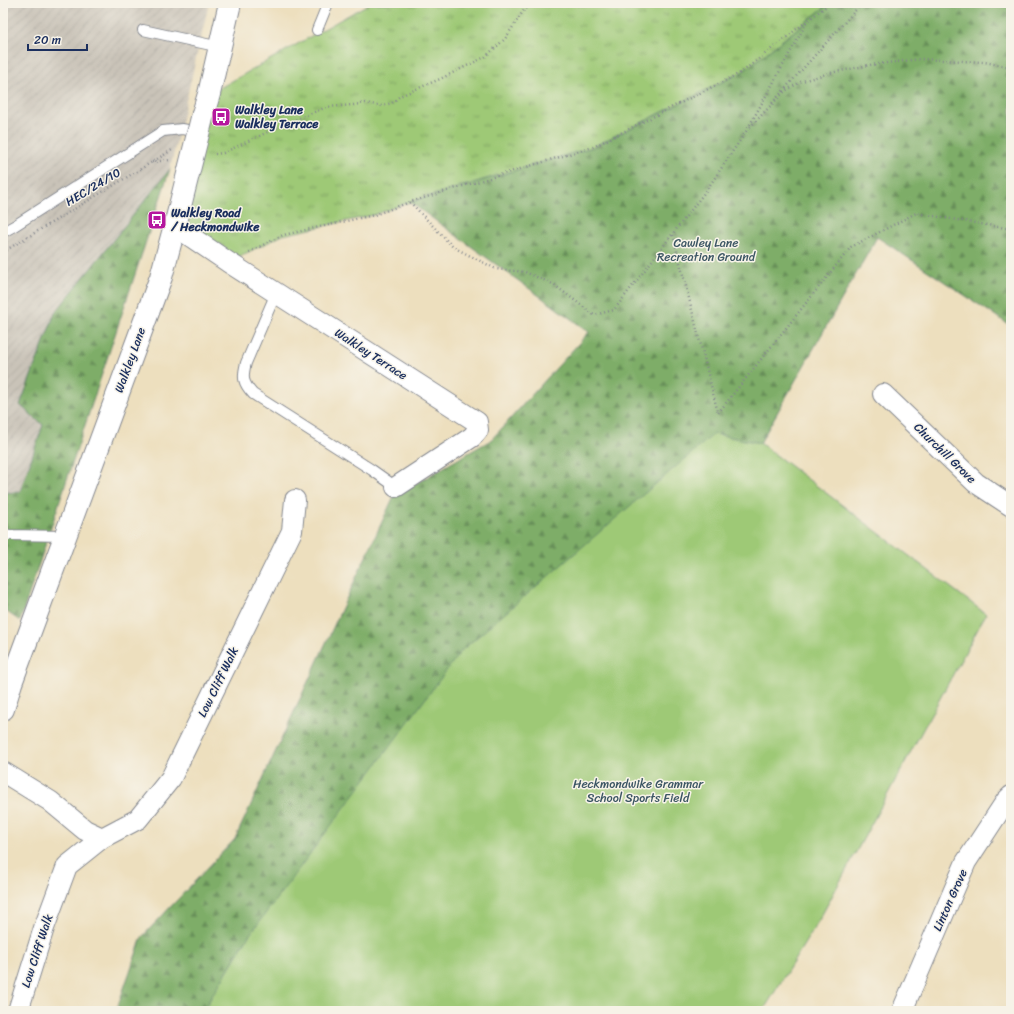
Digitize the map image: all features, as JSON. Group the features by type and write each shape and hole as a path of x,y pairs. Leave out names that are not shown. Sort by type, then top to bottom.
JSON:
{"main road":[{"name":"Walkley Lane","path":"3,709 11,683 161,277 201,137 209,94 230,3"}],"street":[{"name":"Walkley Terrace","path":"176,222 228,262 477,422 478,430 472,436 396,487"},
{"name":"Churchill Grove","path":"883,394 976,483 1011,506"},
{"name":"Low Cliff Walk","path":"18,1011 44,928 67,866 102,838 138,819 172,778 292,530 296,500"},
{"path":"3,772 50,802 85,830 102,838"},
{"name":"Linton Grove","path":"902,1011 966,862 1006,801 1011,796"}],"lane":[{"path":"317,30 328,3"},
{"path":"143,30 220,48"},
{"path":"3,232 163,131 182,129 201,137"},
{"path":"276,293 246,363 244,372 246,387 253,394 396,487"},
{"path":"3,534 65,536"}],"path":[{"name":"HEC/24/10","path":"3,252 178,146 201,137 223,153 289,122 327,107 365,103 382,106 392,103 400,96 440,79 485,57 505,39 524,10 536,3"},
{"path":"228,262 283,235 374,215 410,202 593,147 742,72 830,3"},
{"path":"747,130 862,3"},
{"path":"410,202 452,247 496,269 525,272 554,284 594,315 614,310 708,188 747,130 807,21"},
{"path":"747,130 785,91 802,81 830,73 870,65 920,59 984,62 1011,67"},
{"path":"152,162 176,159"},
{"path":"673,234 718,413 851,247 916,213 1011,229"}],"shaded area":[{"path":"3,3 209,3 170,169 55,313 43,425 20,492 3,493"}],"green space":[{"path":"370,3 830,3 742,72 593,147 410,202 374,215 283,235 228,262 175,226 209,94"},
{"name":"Cawley Lane Recreation Ground","path":"830,3 1011,3 1011,326 877,237 760,443 714,434 248,937 203,1011 116,1011 142,937 235,839 394,496 491,440 589,332 410,202 593,147 742,72"},
{"path":"170,169 20,621 3,609 3,493 20,492 43,425 20,405 55,313"},
{"name":"Heckmondwike Grammar School Sports Field","path":"714,434 760,443 986,614 819,920 763,1011 203,1011 248,937 461,651"}],"place":[{"name":"Walkley Lane Walkley Terrace","path":"221,117"},
{"name":"Walkley Road / Heckmondwike","path":"157,220"}]}
